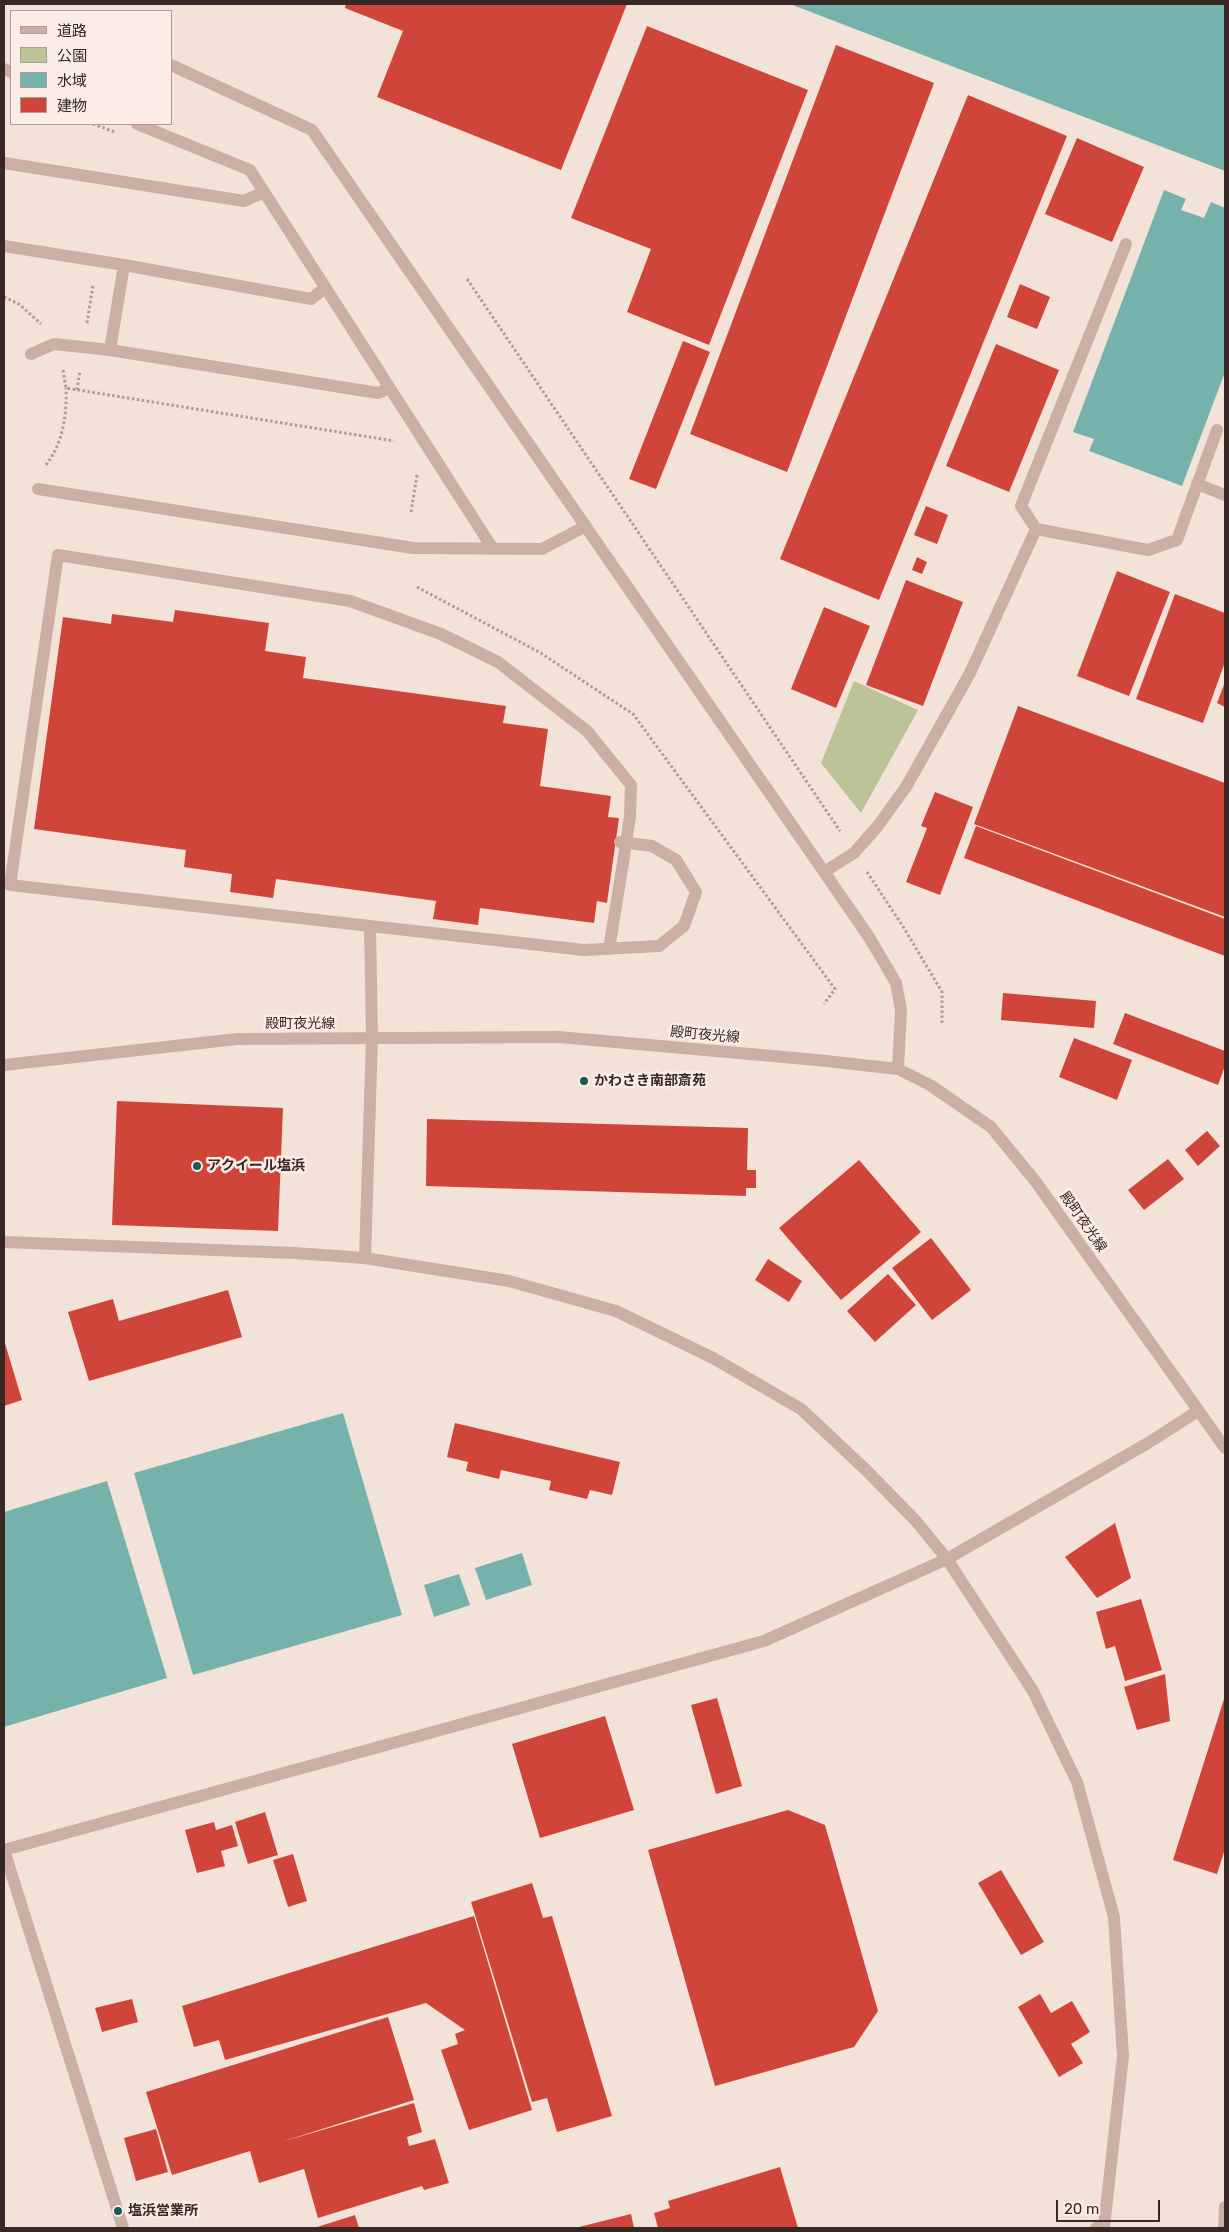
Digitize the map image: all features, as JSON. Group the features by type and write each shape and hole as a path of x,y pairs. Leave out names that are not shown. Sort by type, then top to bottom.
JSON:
{"street":[{"path":"172,65 312,130 869,937 896,983 900,1010 898,1069"},
{"path":"138,125 250,170 493,549"},
{"path":"4,163 244,201 264,192"},
{"path":"1126,244 1021,506 1036,529 1148,550 1177,540 1218,430"},
{"path":"4,246 124,264 311,299 325,288"},
{"path":"110,350 124,264"},
{"path":"31,354 54,344 110,350 378,393 390,388"},
{"path":"1197,484 1225,495"},
{"path":"38,490 413,548 542,549 586,526"},
{"path":"824,872 854,852 877,827 906,788 970,673 1036,529"},
{"path":"610,949 623,863 630,816 631,785 587,731 498,662 441,634 350,601 58,556 10,886 584,950 610,949 659,946 684,926 696,892 676,860 652,846 620,842"},
{"path":"365,1258 372,1038 370,926"},
{"name":"殿町夜光線","path":"4,1065 237,1039 559,1037 898,1069 930,1085 991,1127 1036,1182 1225,1448"},
{"path":"4,1242 294,1253 365,1258 509,1281 616,1311 713,1358 801,1409 866,1470 915,1520 947,1559 1033,1691 1077,1782 1114,1917 1123,2056 1104,2227 1096,2228"},
{"path":"123,2228 4,1850 764,1641 947,1559 1106,1468 1198,1411"},
{"path":"1224,2228 1225,2207"}],"path":[{"path":"86,328 94,277"},
{"path":"467,278 904,928 942,992 942,1024"},
{"path":"4,296 19,304 37,320 54,344 63,364 67,408 52,457 43,468"},
{"path":"66,388 394,441"}],"green space":[{"path":"854,681 918,710 861,813 821,763"}],"water":[{"path":"790,4 1225,4 1225,171"},
{"path":"1164,190 1186,199 1181,210 1204,218 1211,202 1225,208 1225,372 1182,486 1089,451 1094,439 1073,432"},
{"path":"343,1413 402,1615 193,1675 134,1473"},
{"path":"107,1481 167,1678 4,1727 4,1512"},
{"path":"522,1553 532,1585 486,1600 475,1568"},
{"path":"459,1574 470,1605 434,1617 424,1585"}],"building":[{"path":"346,4 627,4 561,170 377,97 403,31 345,8"},
{"path":"647,26 808,90 709,345 627,312 651,249 571,218"},
{"path":"836,45 934,83 787,472 690,434"},
{"path":"968,95 1067,136 879,600 780,559"},
{"path":"1077,138 1144,167 1112,242 1045,214"},
{"path":"1020,284 1050,297 1037,329 1007,317"},
{"path":"683,341 710,352 656,489 629,479"},
{"path":"996,344 1059,370 1009,492 946,466"},
{"path":"926,506 948,515 937,544 914,535"},
{"path":"917,557 927,562 922,574 912,570"},
{"path":"1117,571 1170,592 1129,696 1077,676"},
{"path":"906,580 963,602 923,706 866,685"},
{"path":"1175,594 1225,613 1225,662 1203,723 1136,699"},
{"path":"824,607 870,626 836,708 791,689"},
{"path":"175,610 269,623 265,651 306,657 303,678 506,706 503,723 548,729 540,786 611,796 608,817 619,818 607,903 597,901 594,923 480,908 478,925 433,919 436,901 276,879 273,898 230,892 232,874 184,867 186,850 34,829 63,617 111,624 112,614 173,622"},
{"path":"1225,682 1225,707 1217,703"},
{"path":"1018,706 1225,783 1225,917 974,824"},
{"path":"935,792 973,807 940,895 906,882 927,828 921,826"},
{"path":"976,826 1225,919 1225,956 964,858"},
{"path":"1003,993 1096,1001 1094,1028 1001,1020"},
{"path":"1125,1013 1225,1051 1225,1066 1218,1085 1113,1044"},
{"path":"1074,1038 1132,1060 1117,1100 1059,1077"},
{"name":"アクイール塩浜","path":"117,1101 283,1108 278,1231 112,1225"},
{"path":"427,1119 748,1128 747,1170 756,1170 756,1188 746,1188 746,1196 426,1186"},
{"path":"1207,1131 1220,1146 1198,1166 1185,1150"},
{"path":"1168,1159 1184,1179 1144,1210 1128,1190"},
{"path":"859,1160 921,1232 841,1300 779,1228"},
{"path":"931,1238 971,1290 932,1320 892,1268"},
{"path":"768,1259 802,1281 789,1302 755,1280"},
{"path":"888,1274 916,1305 875,1342 847,1311"},
{"path":"228,1290 242,1337 89,1381 68,1312 113,1299 119,1321"},
{"path":"4,1340 22,1400 4,1406"},
{"path":"455,1423 620,1462 612,1495 590,1490 587,1499 549,1490 551,1481 501,1470 499,1479 466,1471 468,1462 447,1457"},
{"path":"1115,1523 1131,1578 1097,1598 1065,1557"},
{"path":"1141,1599 1162,1670 1125,1681 1115,1646 1106,1649 1096,1612"},
{"path":"1165,1674 1170,1721 1137,1730 1124,1687"},
{"path":"1225,1696 1225,1849 1217,1874 1173,1860"},
{"path":"717,1698 742,1786 716,1794 691,1705"},
{"path":"605,1716 634,1810 540,1838 512,1744"},
{"path":"788,1810 825,1825 878,2011 854,2047 715,2086 648,1850"},
{"path":"265,1812 278,1855 248,1864 235,1822"},
{"path":"214,1822 216,1830 232,1825 238,1846 221,1851 225,1866 197,1873 185,1830"},
{"path":"293,1854 307,1901 288,1907 273,1860"},
{"path":"1001,1870 1044,1942 1021,1955 978,1883"},
{"path":"532,1883 543,1918 552,1916 612,2116 557,2132 547,2098 532,2102 471,1902"},
{"path":"474,1916 532,2110 469,2130 441,2050 458,2044 455,2034 465,2030 426,2003 225,2060 219,2040 194,2047 182,2006"},
{"path":"1040,1994 1051,2013 1072,2001 1090,2032 1071,2044 1083,2063 1059,2077 1018,2007"},
{"path":"132,1999 138,2022 102,2032 95,2008"},
{"path":"388,2017 414,2100 281,2142 414,2103 422,2132 407,2137 409,2146 435,2139 449,2183 424,2190 422,2186 318,2218 304,2169 259,2183 250,2151 172,2175 146,2092"},
{"path":"156,2129 168,2172 136,2181 124,2138"},
{"path":"780,2167 798,2228 658,2228 654,2213 670,2208 668,2201"},
{"path":"631,2214 634,2228 575,2228"},
{"path":"355,2215 359,2228 314,2228"}],"place":[{"name":"かわさき南部斎苑","path":"584,1081"},
{"name":"アクイール塩浜","path":"197,1166"},
{"name":"塩浜営業所","path":"118,2211"}]}
